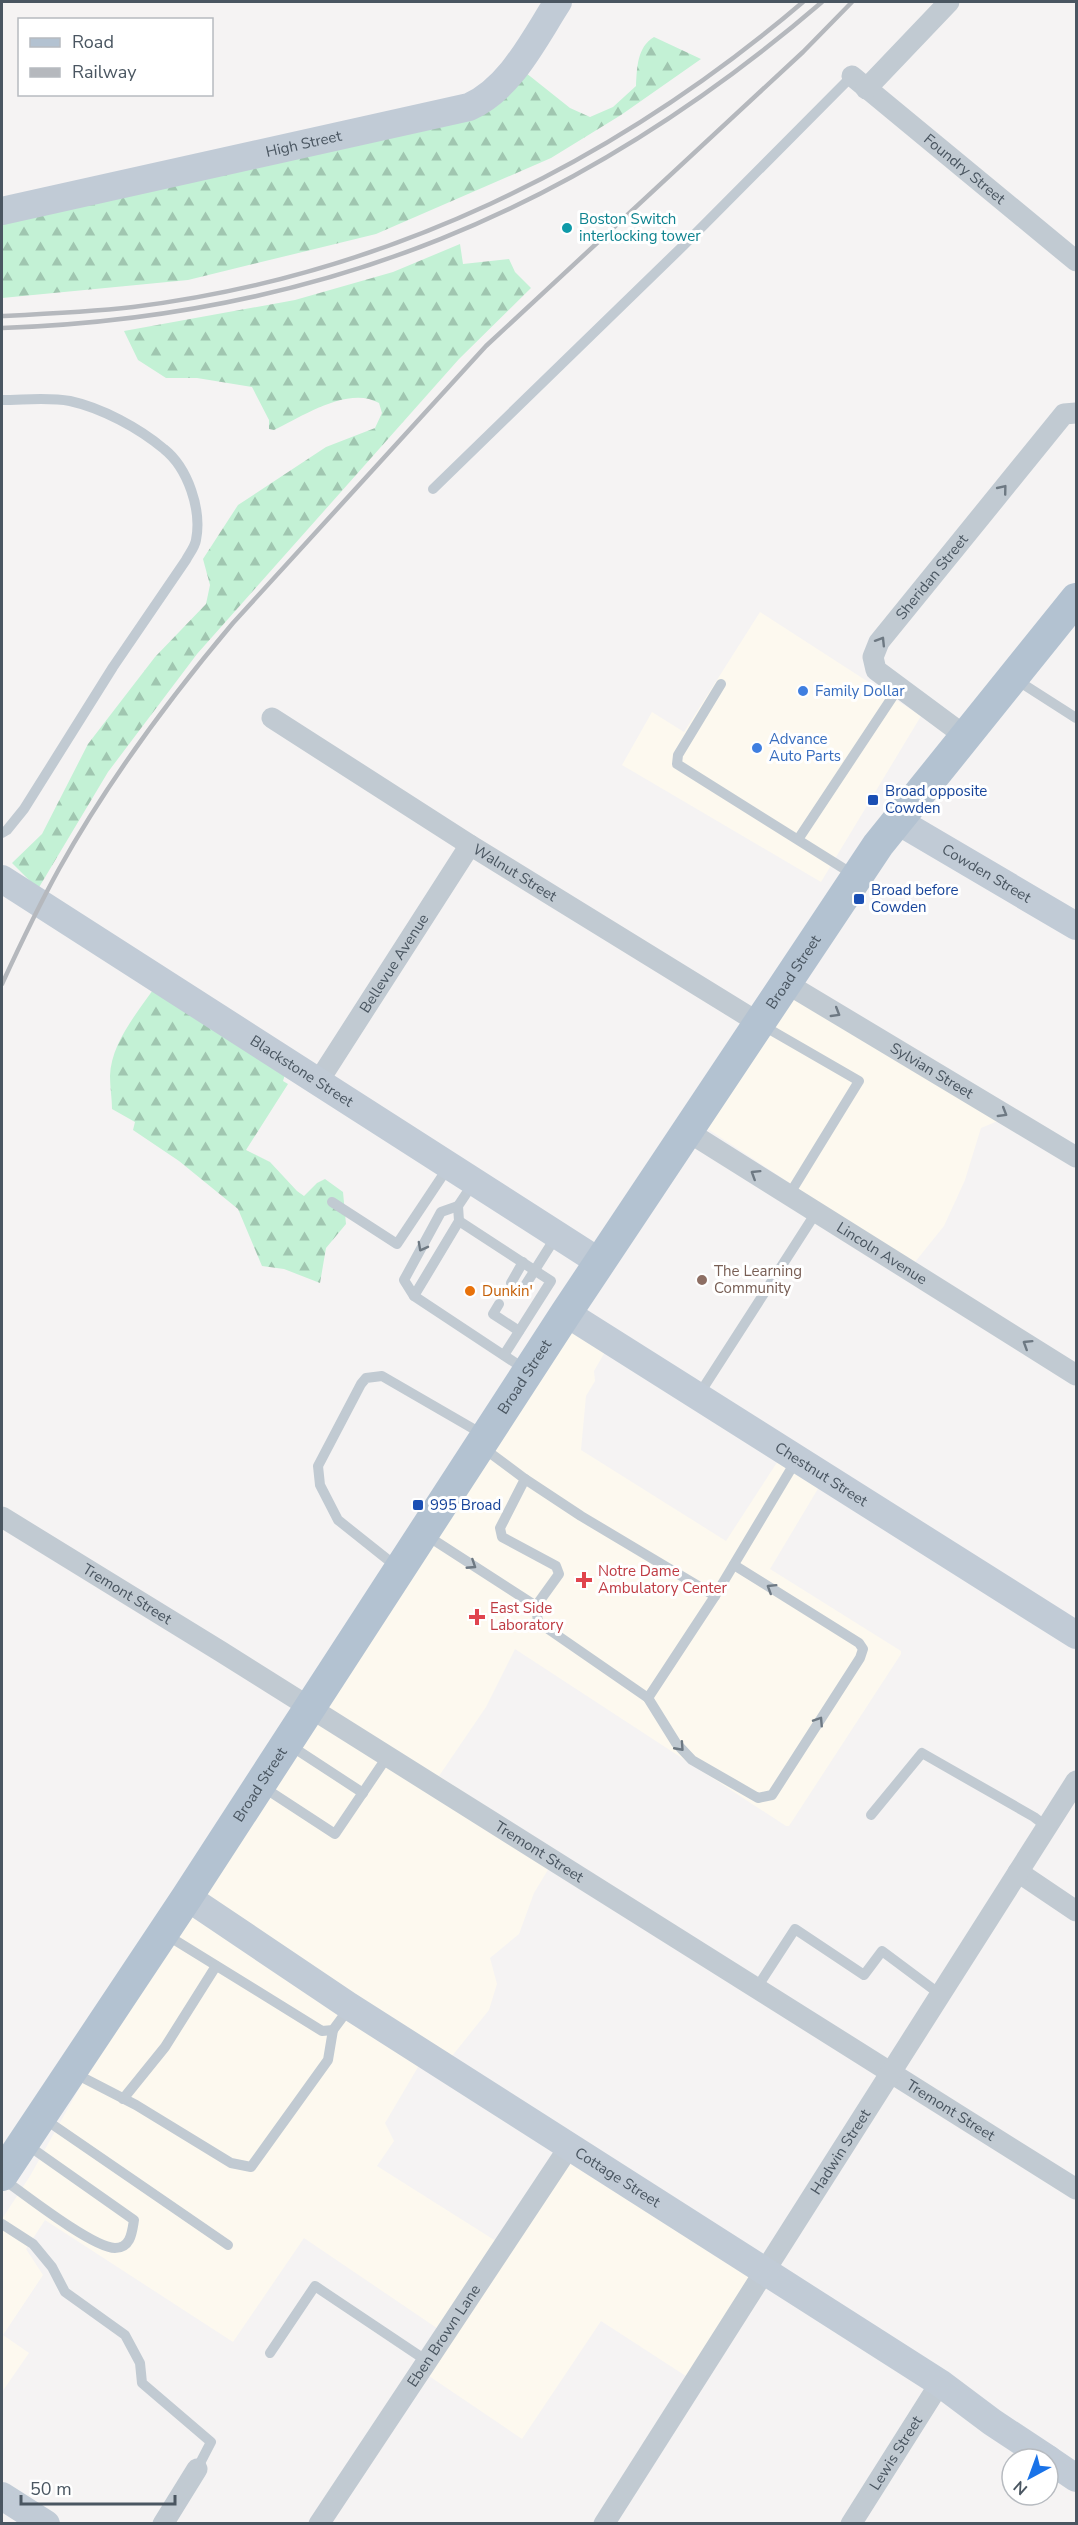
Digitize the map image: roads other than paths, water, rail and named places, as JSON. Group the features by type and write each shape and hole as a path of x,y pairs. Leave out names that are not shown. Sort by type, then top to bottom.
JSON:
{"main road":[{"name":"Broad Street","path":"2,2176 260,1786 483,1441 516,1363 564,1294 601,1263 896,820 1077,599"}],"street":[{"name":"High Street","path":"2,211 469,107 489,96 507,77 558,2"},
{"path":"859,83 949,2"},
{"name":"Foundry Street","path":"859,83 1077,261"},
{"name":"Sheridan Street","path":"965,736 876,670 873,657 879,642 1064,414 1077,413"},
{"name":"Walnut Street","path":"272,717 470,845 759,1023"},
{"name":"Cowden Street","path":"896,820 1077,927"},
{"name":"Bellevue Avenue","path":"318,1082 470,845"},
{"name":"Blackstone Street","path":"2,879 601,1263"},
{"name":"Sylvian Street","path":"786,983 1077,1157"},
{"name":"Lincoln Avenue","path":"687,1131 1077,1376"},
{"name":"Chestnut Street","path":"564,1294 697,1396 1077,1635"},
{"name":"Tremont Street","path":"2,1517 1077,2189"},
{"name":"Hadwin Street","path":"604,2523 1077,1781"},
{"path":"1018,1872 1077,1911"},
{"name":"Cottage Street","path":"187,1897 350,2007 940,2383 1030,2447"},
{"name":"Eben Brown Lane","path":"319,2523 569,2147"},
{"name":"Lewis Street","path":"851,2523 940,2383"},
{"name":"Cottage Street","path":"1060,2467 1077,2478"},
{"path":"163,2523 197,2469"},
{"path":"2,2496 46,2523"}],"lane":[{"path":"433,489 684,245 859,83"},
{"path":"2,400 42,399 71,402 117,420 141,433 164,449 183,474 194,502 197,526 196,542 186,560 113,667 24,810 2,833"},
{"path":"1012,677 1077,718"},
{"path":"721,684 678,755 677,764 799,838 857,877"},
{"path":"799,838 900,687"},
{"path":"759,1023 859,1081 789,1195"},
{"path":"332,1202 397,1245 450,1166"},
{"path":"459,1221 535,1270 564,1294 519,1331 516,1363 414,1296 404,1280 441,1212 458,1206 474,1182"},
{"path":"414,1296 459,1221 458,1206"},
{"path":"697,1396 816,1211"},
{"path":"521,1292 557,1235"},
{"path":"511,1283 523,1262"},
{"path":"499,1304 493,1314 519,1331"},
{"path":"503,1321 509,1311"},
{"path":"400,1569 338,1520 320,1485 318,1466 366,1378 382,1376 483,1441 525,1479 610,1534 715,1596"},
{"path":"648,1698 715,1596 797,1459"},
{"path":"525,1479 500,1528 502,1537 556,1566 559,1574 536,1606 538,1622 648,1698 676,1743 692,1760 758,1798 772,1795 860,1658 863,1649 858,1643 734,1565"},
{"path":"423,1534 536,1606"},
{"path":"287,1744 363,1793"},
{"path":"871,1815 922,1754 1034,1817 1047,1827"},
{"path":"260,1786 335,1834 387,1757"},
{"path":"756,1989 795,1929 864,1975 882,1951 941,1995"},
{"path":"163,1933 322,2031 333,2030"},
{"path":"123,2099 165,2047 216,1966"},
{"path":"71,2071 231,2163 251,2167 328,2060 333,2030 350,2007"},
{"path":"40,2116 228,2245"},
{"path":"2,2176 95,2242 115,2248 124,2246 132,2237 134,2220 23,2142"},
{"path":"2,2224 33,2244 52,2267 65,2292 125,2335 140,2363 142,2383 211,2442 197,2469"},
{"path":"270,2353 315,2286 427,2361"}],"railway":[{"path":"2,316 133,307 226,292 316,269 404,240 490,204 573,162 653,114 730,61 803,2"},
{"path":"2,328 119,319 231,302 338,275 441,239 540,194 637,139 730,75 822,2"},
{"path":"2,984 51,883 98,804 162,711 233,623 486,346 803,52 852,2"}],"place":[{"name":"Boston Switch interlocking tower","path":"567,228"},
{"name":"Family Dollar","path":"803,691"},
{"name":"Advance Auto Parts","path":"757,748"},
{"name":"Broad opposite Cowden","path":"873,800"},
{"name":"Broad before Cowden","path":"859,899"},
{"name":"The Learning Community","path":"702,1280"},
{"name":"Dunkin'","path":"470,1291"},
{"name":"995 Broad","path":"418,1505"},
{"name":"Notre Dame Ambulatory Center","path":"584,1580"},
{"name":"East Side Laboratory","path":"477,1617"}]}
